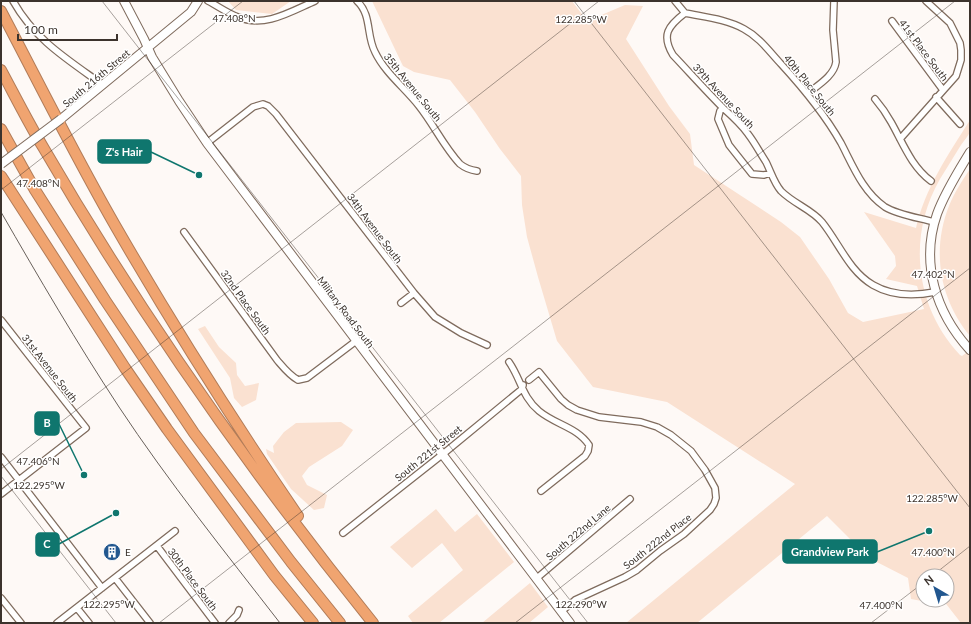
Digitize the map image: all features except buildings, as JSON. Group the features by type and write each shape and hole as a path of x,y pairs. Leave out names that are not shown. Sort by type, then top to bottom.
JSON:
{"highway":[{"path":"1,11 115,226 175,328 340,582"},
{"path":"1,70 43,147 127,284 258,474 373,623"},
{"path":"1,129 35,190 105,300 194,433 287,556 340,623"},
{"path":"1,169 46,245"},
{"path":"1,176 125,368 265,563 313,623"}],"main road":[{"name":"Military Road South","path":"124,1 152,57 207,143 570,623"},
{"name":"South 216th Street","path":"1,164 103,85 190,12 198,1"},
{"path":"970,154 950,184 934,222 931,261 935,292 941,308 948,321 970,350"}],"street":[{"path":"12,1 23,18 40,37 63,57 103,85"},
{"path":"208,1 238,17 256,21 264,21 280,17 315,1"},
{"name":"35th Avenue South","path":"357,1 365,11 370,42 378,58 408,92 461,164 468,169 477,171"},
{"path":"675,1 685,13"},
{"path":"807,94 827,78 835,67 836,62 833,23 834,1"},
{"path":"900,139 956,76 961,60 961,50 956,33 950,23 926,1"},
{"name":"40th Place South","path":"685,13 734,24 751,33 762,43 807,94 830,125 865,187 873,197 887,208 934,222"},
{"name":"39th Avenue South","path":"685,13 672,23 667,33 667,45 673,55 741,124 749,135 775,183 781,191 821,221 850,263 865,280 881,290 895,293 917,295 935,292"},
{"name":"41st Place South","path":"892,21 943,90"},
{"path":"936,97 960,124"},
{"path":"875,99 890,121 913,163 932,181"},
{"name":"34th Avenue South","path":"207,143 253,107 263,104 272,109 414,293 435,317 461,334 476,339 487,346"},
{"path":"724,108 720,111 718,119 730,148 752,174 764,175 770,172"},
{"name":"32nd Place South","path":"184,232 277,360 289,374 298,380 307,378 356,341"},
{"path":"401,303 414,293"},
{"name":"31st Avenue South","path":"1,320 86,428 19,480"},
{"path":"509,362 531,404 539,412 551,420 585,438 589,446 585,456 541,491"},
{"name":"South 222nd Place","path":"529,380 538,372 561,399 577,410 599,417 641,422 656,427 682,443 691,451 705,470 715,488 716,498 710,510 684,534 637,570 575,600 562,611"},
{"name":"South 221st Street","path":"343,533 443,454 523,387"},
{"path":"1,457 102,588"},
{"path":"1,494 19,480"},
{"name":"South 222nd Lane","path":"536,578 630,499"},
{"path":"57,623 175,531"},
{"name":"30th Place South","path":"157,546 215,623"},
{"path":"115,578 150,623"},
{"path":"1,598 21,623"},
{"path":"77,608 89,623"},
{"path":"229,623 235,619 239,610"}],"shaded area":[{"path":"228,1 291,1 272,14 236,10"},
{"path":"372,1 572,1 587,21 625,5 643,6 626,39 669,106 690,134 694,165 781,222 800,237 829,279 848,313 863,322 924,309 917,286 886,279 896,266 895,256 864,212 916,228 931,185 970,120 970,132 940,179 930,201 923,224 920,247 921,270 925,293 933,315 945,336 960,355 962,356 970,350 970,623 961,623 949,608 955,608 955,568 915,568 915,600 911,599 908,578 869,558 827,516 697,623 626,623 795,484 667,402 593,387 557,341 527,237 522,205 521,176 450,80 414,72 403,66"},
{"path":"970,169 970,336 960,322 945,291 940,257 940,240 949,206"},
{"path":"205,326 219,347 236,363 237,375 245,386 259,383 256,400 242,407 234,398 230,378 198,329"},
{"path":"341,422 353,430 342,446 309,467 302,476 307,485 327,495 324,508 314,510 291,489 267,454 266,449 274,453 273,446 284,432 296,423"},
{"path":"436,509 455,532 477,514 514,562 439,623 413,623 408,616 463,570 442,543 412,568 390,547"},
{"path":"530,583 548,607 529,623 482,623"}],"tram line":[{"path":"1,212 73,335 138,435 197,516 280,623"}],"place":[{"name":"Z's Hair","path":"199,175"},
{"name":"B","path":"84,475"},
{"name":"C","path":"116,513"},
{"name":"Grandview Park","path":"929,531"},
{"name":"E","path":"112,552"}]}
